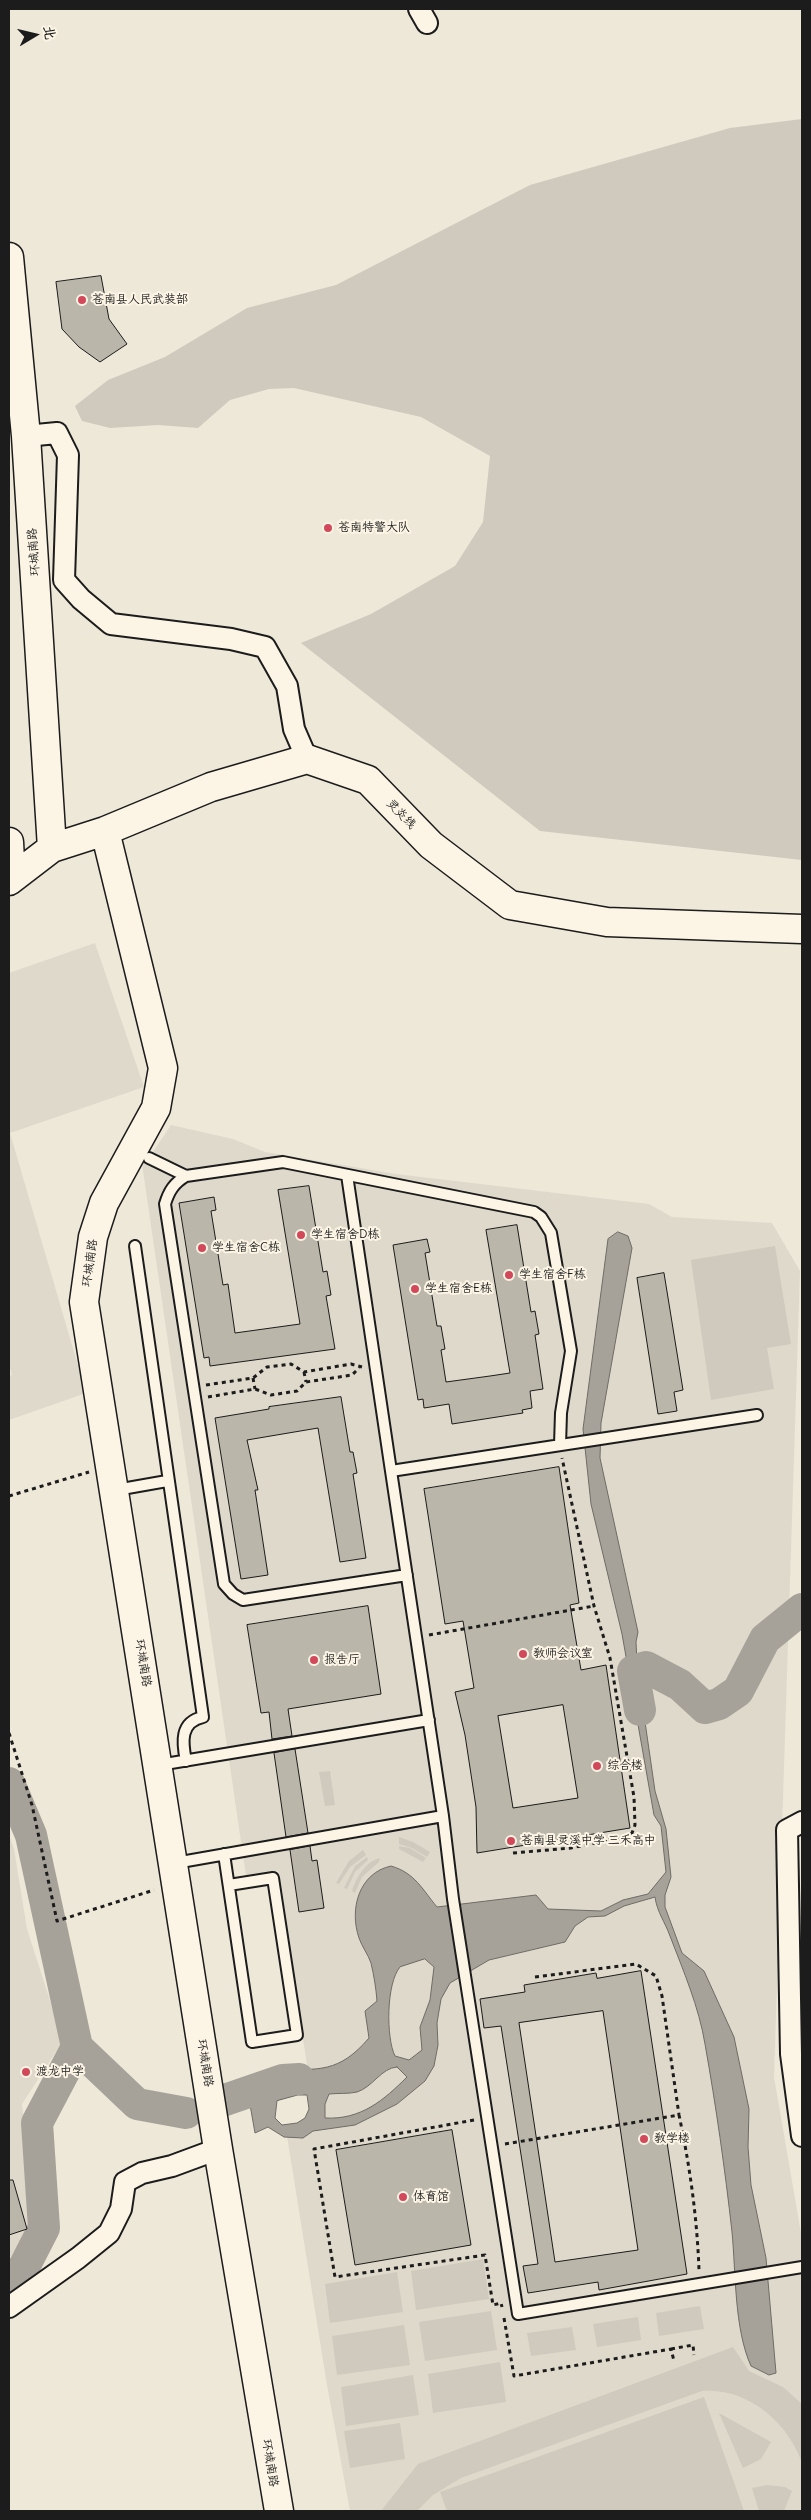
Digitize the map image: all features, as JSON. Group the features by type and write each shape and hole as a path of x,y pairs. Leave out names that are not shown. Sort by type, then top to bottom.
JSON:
{"main road":[{"name":"环城南路","path":"9,257 26,436 52,848"},
{"path":"10,880 52,848 105,831 211,787 306,759"},
{"name":"灵炎线","path":"306,759 368,780 431,845 510,906 607,922 802,929"},
{"name":"环城南路","path":"105,831 163,1068 156,1108 104,1203 92,1246 84,1302 159,1765 218,2149 279,2511"},
{"path":"9,842 10,880"}],"street":[{"path":"26,436 57,433 68,455 64,580 81,599 111,624 231,639 266,647 287,686 294,729 306,759"},
{"path":"802,1822 787,1830 791,2054 802,2136"},
{"path":"9,2307 78,2258 109,2233 121,2209 124,2182 142,2173 172,2166 218,2149"}],"lane":[{"path":"149,1158 186,1176"},
{"path":"407,1575 243,1600 233,1594 224,1584 166,1204 178,1180 186,1176 283,1162 534,1212 541,1217 551,1233 571,1351 561,1412 560,1445"},
{"path":"347,1175 429,1720 466,1986 518,2314 802,2267"},
{"path":"135,1246 167,1481 203,1717 194,1719 185,1729 183,1745 186,1761"},
{"path":"391,1471 758,1415"},
{"path":"113,1478 167,1481"},
{"path":"159,1765 429,1720"},
{"path":"176,1873 224,1854 443,1816"},
{"path":"224,1854 252,2042 296,2035 273,1878 229,1884"}],"path":[{"path":"193,1387 253,1378 268,1367 292,1364 304,1372 351,1364 359,1368"},
{"path":"195,1399 255,1389 272,1395 297,1391 306,1382 352,1375 359,1368 375,1365"},
{"path":"304,1372 306,1382"},
{"path":"253,1378 255,1389"},
{"path":"513,1853 571,1848 624,1837 632,1833 635,1825 634,1797 610,1658 594,1606 560,1445"},
{"path":"9,1496 113,1478"},
{"path":"416,1637 594,1606"},
{"path":"9,1733 32,1806 57,1922 176,1873"},
{"path":"535,1977 636,1964 656,1976 662,1996 679,2115 691,2174 706,2284"},
{"path":"492,2146 679,2115"},
{"path":"487,2118 314,2149 335,2278 485,2255 493,2305 502,2304 514,2376 693,2345 694,2355"},
{"path":"671,2349 674,2361"}],"shaded area":[{"path":"802,119 802,860 540,831 301,643 371,614 455,566 483,522 490,456 421,417 294,388 269,389 230,400 198,428 158,425 110,428 82,421 75,406 108,380 165,357 247,308 336,285 530,185 730,128"},
{"path":"95,943 144,1087 10,1133 86,1393 9,1420 9,1376 12,1375 9,1364 9,973"},
{"name":"苍南县灵溪中学·三禾高中","path":"171,1125 233,1139 265,1152 396,1174 649,1204 672,1217 772,1223 800,1271 774,2077 802,2239 802,2511 350,2511 327,2385 286,2130 315,2119 278,1871 246,1876 142,1164 149,1158"},
{"path":"618,1232 628,1236 632,1248 601,1423 600,1458 638,1632 636,1642 637,1662 643,1708 655,1791 666,1829 671,1877 665,1895 665,1907 682,1953 704,1971 734,2037 749,2109 748,2147 751,2185 766,2258 776,2373 769,2375 751,2366 741,2335 732,2232 717,2114 702,2030 690,1989 659,1912 655,1897 624,1906 605,1916 588,1917 575,1926 565,1942 489,1960 450,1983 441,1999 437,2023 438,2045 434,2066 425,2081 397,2104 355,2125 313,2131 303,2138 284,2137 268,2127 255,2133 249,2099 276,2069 304,2070 327,2067 348,2058 369,2038 365,2011 377,2001 376,1991 371,1963 359,1938 355,1916 356,1904 364,1884 380,1870 391,1866 406,1873 417,1882 437,1907 536,1895 548,1909 601,1911 623,1900 648,1894 666,1872 661,1826 654,1815 622,1634 591,1504 583,1429 608,1239","holes":["425,1959 434,1967 430,2000 420,2027 422,2050 409,2060 395,2056 392,2048 389,2024 390,1997 395,1975 400,1967","397,2067 407,2077 380,2101 350,2116 325,2118 325,2104 329,2094 351,2093 363,2090 391,2068","298,2095 307,2095 309,2109 305,2118 297,2123 282,2125 275,2118 277,2101"]},
{"path":"775,1246 791,1344 767,1348 774,1389 711,1400 691,1260"},
{"path":"330,1771 335,1805 325,1806 319,1772"},
{"name":"渡龙中学","path":"9,1835 14,1849 27,1929 63,2041 22,2104 35,2215 23,2247 9,2258"},
{"path":"399,1837 413,1842 430,1852 427,1857 412,1848 399,1844"},
{"path":"399,1846 410,1848 426,1858 423,1862 399,1849"},
{"path":"363,1850 366,1855 350,1867 339,1884 336,1883 349,1861"},
{"path":"367,1857 368,1860 355,1872 347,1889 344,1888 355,1866"},
{"path":"380,1858 379,1862 362,1877 355,1893 352,1891 366,1866"},
{"path":"483,2259 489,2299 416,2310 411,2271"},
{"path":"397,2272 403,2312 330,2323 325,2284"},
{"path":"700,2306 704,2329 659,2336 656,2313"},
{"path":"491,2311 497,2350 425,2361 419,2322"},
{"path":"638,2317 641,2340 597,2347 593,2324"},
{"path":"404,2325 410,2365 337,2375 332,2336"},
{"path":"572,2327 576,2350 531,2356 527,2333"},
{"path":"733,2347 749,2371 783,2387 802,2404 802,2463 796,2448 787,2434 764,2410 750,2401 735,2395 719,2391 702,2391 461,2478 433,2495 417,2511 381,2511 418,2464"},
{"path":"500,2362 506,2402 433,2413 428,2374"},
{"path":"413,2375 419,2415 346,2426 341,2387"},
{"path":"704,2397 744,2511 447,2511 440,2492"},
{"path":"719,2413 771,2442 761,2459 743,2468"},
{"path":"400,2423 405,2459 350,2468 344,2431"},
{"path":"767,2485 785,2487 792,2491 784,2511 759,2511 752,2488"}],"building":[{"name":"苍南县人民武装部","path":"101,276 109,319 127,344 100,362 79,347 62,329 56,282"},
{"path":"309,1186 323,1272 327,1271 331,1295 326,1296 335,1349 210,1366 209,1357 204,1358 179,1203 214,1197 216,1210 211,1211 223,1285 228,1284 235,1333 300,1324 278,1190"},
{"path":"517,1225 531,1312 535,1311 539,1334 535,1335 543,1389 530,1391 532,1408 522,1410 523,1413 452,1424 449,1404 424,1408 423,1399 418,1400 393,1245 427,1239 430,1252 425,1253 437,1326 441,1326 445,1349 441,1350 446,1382 510,1373 486,1230"},
{"path":"664,1273 683,1390 674,1392 677,1411 658,1414 637,1278"},
{"path":"341,1397 350,1452 353,1452 357,1473 353,1474 366,1558 340,1562 318,1428 247,1440 258,1490 255,1490 268,1575 241,1579 215,1418 269,1409 269,1407"},
{"path":"559,1467 579,1603 570,1605 581,1670 606,1665 630,1828 477,1853 476,1807 465,1735 455,1692 474,1688 463,1621 445,1624 424,1489","holes":["563,1705 578,1798 513,1808 498,1716"]},
{"name":"报告厅","path":"368,1606 381,1694 288,1709 292,1736 272,1739 269,1712 261,1713 247,1625"},
{"path":"295,1749 308,1833 286,1837 274,1753"},
{"path":"310,1846 312,1861 317,1860 324,1908 299,1912 290,1850"},
{"name":"教学楼","path":"641,1971 687,2274 599,2290 598,2282 528,2293 523,2266 538,2264 501,2026 484,2028 480,1999 525,1992 524,1985 596,1973 597,1978","holes":["603,2011 638,2250 555,2262 519,2023"]},
{"name":"体育馆","path":"452,2130 471,2245 355,2265 336,2150"},
{"path":"9,2180 13,2180 27,2229 9,2235"}],"waterway":[{"path":"640,1710 633,1671 646,1667 680,1685 705,1708 719,1704 738,1691 765,1639 802,1609"},
{"path":"9,1783 31,1835 77,2047"},
{"path":"9,2278 23,2269 44,2228 37,2123 77,2047 137,2104 186,2113"},
{"path":"222,2101 283,2080 299,2079"}],"place":[{"name":"苍南县人民武装部","path":"82,300"},
{"name":"苍南特警大队","path":"328,528"},
{"name":"学生宿舍D栋","path":"301,1235"},
{"name":"学生宿舍C栋","path":"202,1248"},
{"name":"学生宿舍F栋","path":"509,1275"},
{"name":"学生宿舍E栋","path":"415,1289"},
{"name":"教师会议室","path":"523,1654"},
{"name":"报告厅","path":"314,1660"},
{"name":"综合楼","path":"597,1766"},
{"name":"苍南县灵溪中学·三禾高中","path":"511,1841"},
{"name":"渡龙中学","path":"26,2072"},
{"name":"教学楼","path":"644,2139"},
{"name":"体育馆","path":"403,2197"}]}
